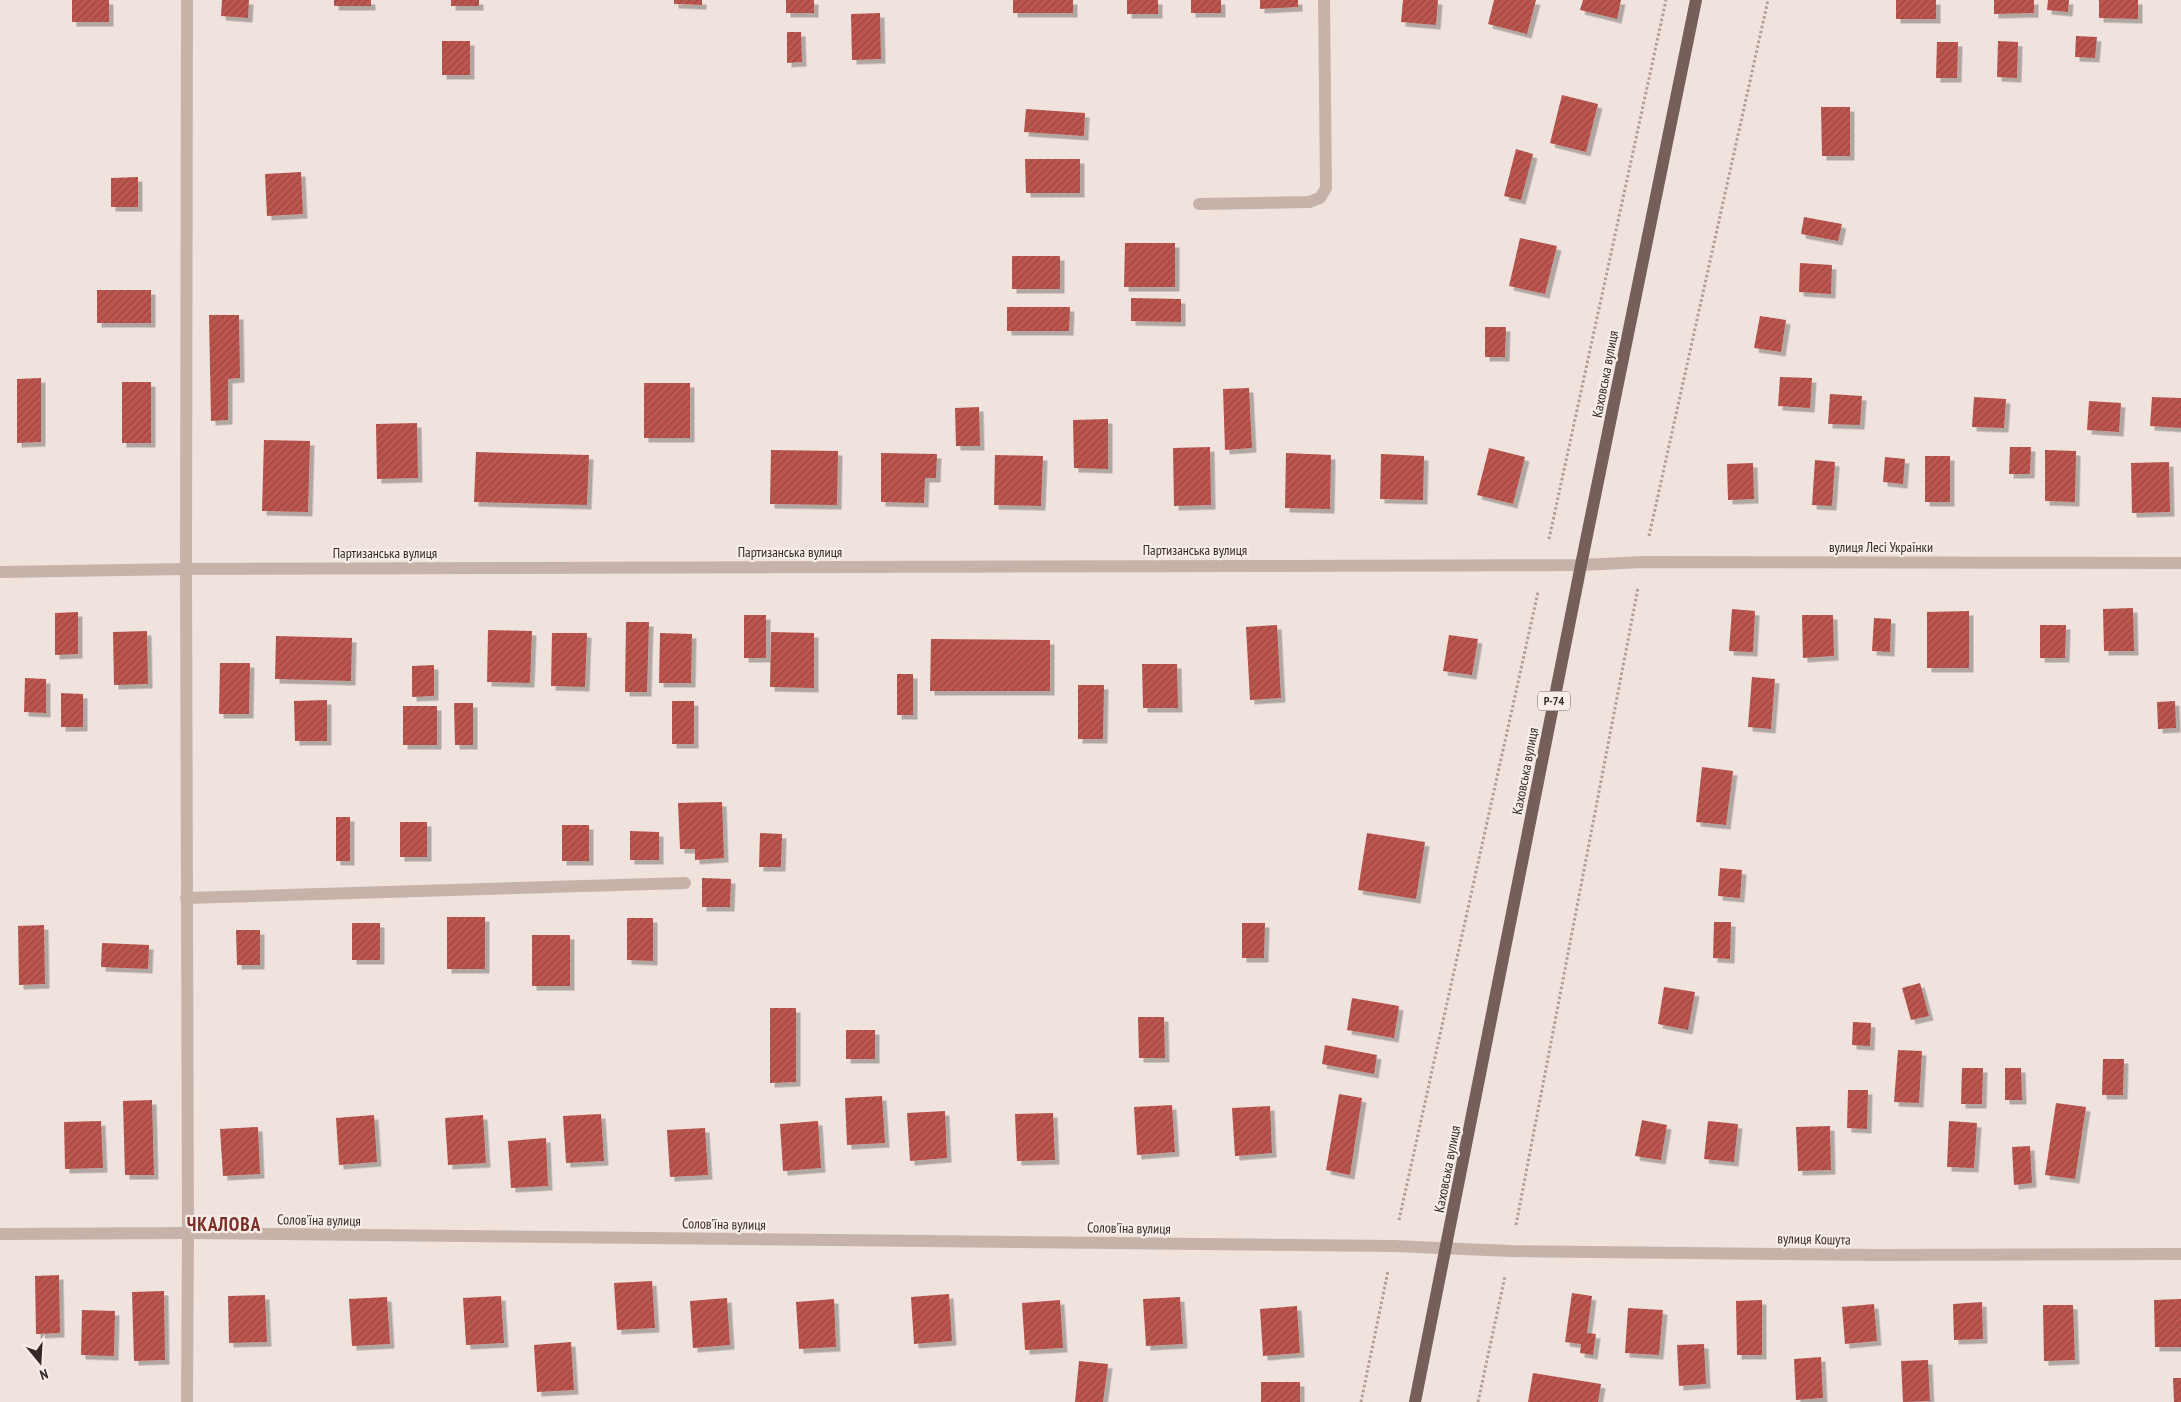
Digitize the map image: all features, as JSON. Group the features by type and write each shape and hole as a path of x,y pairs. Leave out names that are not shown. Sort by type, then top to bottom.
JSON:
{"main road":[{"name":"Каховська вулиця","path":"1416,1402 1581,565 1696,0"}],"street":[{"path":"187,0 187,1402"},
{"path":"1199,204 1309,202 1320,198 1326,188 1324,0"},
{"name":"вулиця Лесі Українки","path":"1581,565 1644,562 2181,563"},
{"name":"Партизанська вулиця","path":"0,572 186,569 1581,565"},
{"path":"186,898 685,883"},
{"name":"Соловʼїна вулиця","path":"0,1234 188,1233 1447,1247"},
{"name":"вулиця Кошута","path":"1447,1247 1511,1251 1879,1255 2181,1254"}],"path":[{"path":"1361,1402 1393,1246 1544,564 1666,0"},
{"path":"1478,1402 1511,1251 1644,562 1768,0"}],"building":[{"path":"72,0 109,0 109,22 72,22"},
{"path":"222,0 249,0 248,18 221,16"},
{"path":"334,0 371,0 371,6 334,6"},
{"path":"451,0 479,0 479,6 451,6"},
{"path":"674,0 702,0 702,5 674,4"},
{"path":"786,0 814,0 814,13 786,13"},
{"path":"1013,0 1073,0 1073,13 1013,13"},
{"path":"1127,0 1158,0 1158,14 1127,14"},
{"path":"1191,0 1221,0 1221,13 1191,13"},
{"path":"1260,0 1298,0 1298,7 1260,9"},
{"path":"1403,0 1438,0 1436,25 1401,22"},
{"path":"1494,0 1536,0 1527,34 1488,24"},
{"path":"1583,0 1621,0 1617,19 1580,10"},
{"path":"1896,0 1936,0 1936,19 1896,19"},
{"path":"1994,0 2034,0 2034,13 1994,14"},
{"path":"2048,0 2069,0 2068,12 2047,10"},
{"path":"2099,0 2138,0 2138,19 2099,18"},
{"path":"880,13 881,59 852,60 851,14"},
{"path":"787,32 801,32 802,62 787,63"},
{"path":"2076,36 2097,37 2095,58 2075,57"},
{"path":"442,41 470,41 470,75 442,75"},
{"path":"1998,41 2018,42 2017,78 1997,77"},
{"path":"1937,42 1958,42 1957,78 1936,78"},
{"path":"1562,95 1598,104 1586,152 1550,143"},
{"path":"1821,107 1850,107 1850,156 1822,156"},
{"path":"1026,109 1085,113 1084,136 1024,132"},
{"path":"1516,149 1533,154 1521,200 1504,196"},
{"path":"1025,159 1080,159 1080,193 1026,193"},
{"path":"301,172 303,214 267,216 265,174"},
{"path":"138,177 138,207 111,207 111,178"},
{"path":"1804,217 1842,224 1838,241 1801,234"},
{"path":"1520,238 1557,246 1545,294 1509,286"},
{"path":"1125,243 1175,243 1175,287 1124,287"},
{"path":"1012,256 1060,256 1060,289 1012,289"},
{"path":"1800,263 1832,265 1831,294 1799,292"},
{"path":"97,290 151,290 151,323 97,323"},
{"path":"1131,298 1181,299 1181,322 1131,321"},
{"path":"1007,307 1070,307 1069,331 1007,331"},
{"path":"209,315 239,315 240,378 228,379 228,420 211,421"},
{"path":"1760,316 1786,320 1781,352 1754,348"},
{"path":"1485,327 1506,327 1505,357 1485,357"},
{"path":"1780,377 1812,378 1810,408 1778,406"},
{"path":"41,378 41,442 17,443 17,379"},
{"path":"122,382 151,382 151,443 122,443"},
{"path":"644,383 690,383 690,438 644,438"},
{"path":"1249,388 1252,448 1225,450 1223,389"},
{"path":"1830,394 1862,396 1860,425 1828,424"},
{"path":"1974,397 2006,399 2004,428 1972,427"},
{"path":"2152,397 2181,398 2181,428 2150,426"},
{"path":"2089,401 2121,403 2119,432 2087,430"},
{"path":"979,407 980,446 956,446 955,408"},
{"path":"1108,419 1108,469 1074,468 1073,420"},
{"path":"417,423 418,478 377,479 376,424"},
{"path":"264,440 310,441 308,512 262,511"},
{"path":"1210,447 1211,505 1174,506 1173,448"},
{"path":"2010,447 2031,447 2030,474 2009,474"},
{"path":"1489,448 1525,457 1513,504 1477,495"},
{"path":"771,450 838,451 837,505 770,504"},
{"path":"2045,450 2076,451 2075,502 2045,501"},
{"path":"476,452 589,455 587,505 474,502"},
{"path":"881,453 937,454 936,478 925,478 924,503 881,502"},
{"path":"1286,453 1331,455 1330,509 1285,508"},
{"path":"1381,454 1424,456 1423,500 1380,499"},
{"path":"995,455 1043,456 1041,506 994,505"},
{"path":"1925,456 1950,456 1950,502 1925,502"},
{"path":"1885,457 1905,459 1903,484 1883,482"},
{"path":"1815,460 1835,462 1832,506 1812,505"},
{"path":"2169,462 2170,512 2132,513 2131,463"},
{"path":"1753,463 1754,499 1728,500 1727,464"},
{"path":"2133,608 2134,651 2104,651 2103,609"},
{"path":"1732,609 1755,611 1753,652 1729,651"},
{"path":"1969,611 1969,668 1927,668 1927,612"},
{"path":"78,612 78,654 55,655 55,613"},
{"path":"744,615 766,615 766,658 744,658"},
{"path":"1802,615 1833,615 1834,656 1803,658"},
{"path":"1874,618 1891,619 1890,652 1872,651"},
{"path":"626,622 649,622 647,692 625,692"},
{"path":"1277,625 1281,698 1250,700 1246,627"},
{"path":"2040,625 2066,625 2065,658 2040,658"},
{"path":"488,630 532,631 530,683 487,682"},
{"path":"147,631 148,684 114,685 113,632"},
{"path":"771,632 814,633 814,688 770,687"},
{"path":"552,633 587,633 585,687 551,686"},
{"path":"660,633 692,634 691,683 659,683"},
{"path":"1449,635 1478,639 1472,675 1443,671"},
{"path":"276,636 352,638 351,681 275,679"},
{"path":"931,639 1050,640 1050,691 930,691"},
{"path":"220,663 250,663 249,714 219,714"},
{"path":"1142,664 1177,664 1178,708 1143,708"},
{"path":"434,665 434,696 412,697 412,666"},
{"path":"897,674 913,674 913,715 897,715"},
{"path":"1752,677 1775,679 1771,729 1748,727"},
{"path":"25,678 46,679 46,713 24,712"},
{"path":"1078,685 1104,685 1103,739 1078,739"},
{"path":"61,693 83,694 83,727 61,727"},
{"path":"327,700 327,741 295,741 294,701"},
{"path":"672,701 694,701 694,744 672,744"},
{"path":"2175,701 2176,728 2158,729 2157,702"},
{"path":"454,703 473,703 473,745 455,745"},
{"path":"403,706 437,706 437,745 403,745"},
{"path":"1702,767 1733,771 1726,825 1696,822"},
{"path":"722,802 724,858 695,860 695,849 680,849 678,803"},
{"path":"336,817 350,817 350,861 336,861"},
{"path":"400,822 427,822 427,857 400,857"},
{"path":"562,825 589,825 589,861 562,861"},
{"path":"630,831 659,832 659,860 630,860"},
{"path":"760,833 782,834 781,867 759,867"},
{"path":"1367,833 1425,842 1416,899 1358,890"},
{"path":"1720,868 1742,870 1740,898 1718,896"},
{"path":"702,878 731,879 730,907 702,907"},
{"path":"447,917 485,917 485,969 447,969"},
{"path":"627,918 653,918 653,961 627,960"},
{"path":"1714,922 1731,922 1730,959 1713,958"},
{"path":"352,923 380,923 380,960 352,960"},
{"path":"1242,923 1265,923 1264,958 1242,958"},
{"path":"44,925 45,984 19,985 18,926"},
{"path":"236,930 260,930 260,965 237,965"},
{"path":"532,935 570,935 570,986 532,986"},
{"path":"102,943 149,945 148,969 101,967"},
{"path":"1920,983 1929,1016 1911,1020 1902,988"},
{"path":"1664,987 1695,992 1688,1030 1658,1024"},
{"path":"1352,998 1399,1006 1394,1038 1347,1030"},
{"path":"770,1008 796,1008 796,1082 770,1083"},
{"path":"1138,1017 1164,1017 1165,1058 1139,1058"},
{"path":"1853,1022 1871,1023 1870,1046 1852,1045"},
{"path":"846,1030 875,1030 875,1059 846,1059"},
{"path":"1325,1045 1377,1055 1374,1074 1322,1064"},
{"path":"1898,1050 1922,1051 1919,1103 1894,1102"},
{"path":"2103,1059 2124,1059 2123,1095 2102,1095"},
{"path":"1962,1068 1983,1068 1982,1104 1961,1104"},
{"path":"2005,1068 2021,1068 2022,1100 2005,1100"},
{"path":"1848,1090 1868,1090 1867,1129 1847,1128"},
{"path":"1339,1094 1362,1098 1350,1175 1326,1170"},
{"path":"882,1096 885,1143 847,1145 845,1098"},
{"path":"152,1100 154,1175 125,1175 123,1101"},
{"path":"2056,1103 2086,1107 2075,1179 2045,1175"},
{"path":"1172,1105 1175,1152 1137,1155 1134,1107"},
{"path":"1270,1106 1272,1153 1235,1156 1232,1108"},
{"path":"945,1111 947,1158 910,1161 907,1113"},
{"path":"1053,1113 1055,1160 1017,1161 1015,1114"},
{"path":"601,1114 604,1161 566,1163 563,1116"},
{"path":"374,1115 377,1162 339,1165 336,1118"},
{"path":"483,1115 486,1163 448,1165 445,1118"},
{"path":"1642,1120 1667,1125 1661,1160 1635,1156"},
{"path":"101,1121 103,1168 65,1169 64,1122"},
{"path":"818,1121 821,1168 783,1171 780,1124"},
{"path":"1708,1121 1738,1124 1734,1162 1704,1159"},
{"path":"1949,1121 1977,1123 1974,1168 1947,1167"},
{"path":"1830,1126 1831,1170 1798,1171 1796,1127"},
{"path":"258,1127 260,1174 223,1176 220,1129"},
{"path":"705,1128 708,1175 670,1177 667,1130"},
{"path":"546,1138 548,1186 511,1188 508,1141"},
{"path":"2030,1146 2032,1183 2014,1185 2012,1147"},
{"path":"59,1275 60,1333 36,1334 35,1276"},
{"path":"652,1281 655,1328 617,1330 614,1283"},
{"path":"164,1291 165,1360 134,1361 132,1292"},
{"path":"1572,1293 1592,1296 1587,1333 1596,1334 1593,1355 1580,1353 1581,1344 1565,1342"},
{"path":"949,1294 952,1341 914,1344 911,1297"},
{"path":"265,1295 267,1342 229,1343 228,1296"},
{"path":"501,1296 504,1343 466,1345 463,1298"},
{"path":"387,1297 390,1344 352,1346 349,1299"},
{"path":"1180,1297 1183,1344 1146,1346 1143,1299"},
{"path":"727,1298 730,1345 693,1348 690,1301"},
{"path":"834,1299 836,1347 799,1349 796,1302"},
{"path":"2181,1299 2181,1347 2155,1347 2154,1300"},
{"path":"1060,1300 1063,1348 1025,1350 1022,1303"},
{"path":"1762,1300 1762,1355 1737,1355 1736,1301"},
{"path":"1982,1302 1983,1339 1954,1340 1953,1304"},
{"path":"1874,1304 1877,1341 1845,1344 1842,1307"},
{"path":"2043,1305 2073,1305 2075,1360 2044,1361"},
{"path":"1297,1306 1300,1353 1263,1356 1260,1309"},
{"path":"1628,1308 1663,1310 1659,1355 1625,1353"},
{"path":"82,1310 115,1311 114,1356 81,1355"},
{"path":"571,1342 574,1390 537,1392 534,1345"},
{"path":"1704,1344 1706,1384 1679,1386 1677,1345"},
{"path":"1821,1357 1823,1398 1796,1400 1794,1359"},
{"path":"1928,1360 1930,1401 1903,1402 1901,1361"},
{"path":"1079,1361 1108,1364 1103,1402 1075,1402"},
{"path":"1533,1373 1601,1384 1598,1402 1528,1402"},
{"path":"2173,1378 2181,1378 2181,1402 2174,1402"},
{"path":"1261,1382 1300,1382 1300,1402 1261,1402"}],"district":[{"name":"ЧКАЛОВА","path":"224,1224"}]}
